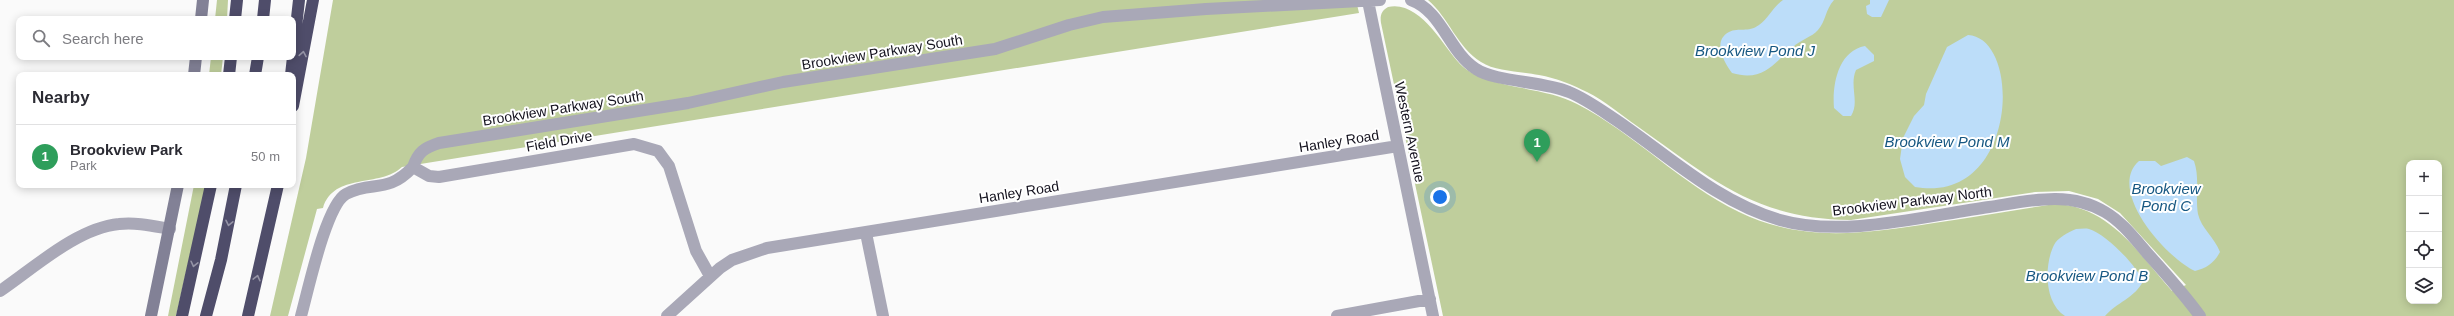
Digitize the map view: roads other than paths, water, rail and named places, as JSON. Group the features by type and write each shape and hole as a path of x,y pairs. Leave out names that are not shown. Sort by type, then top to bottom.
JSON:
{"highway":[{"path":"263,16 265,0"},
{"path":"296,32 300,0"},
{"path":"296,89 312,0"},
{"path":"235,16 237,1"},
{"path":"229,72 231,60"},
{"path":"256,72 258,60"},
{"path":"290,72 292,60"},
{"path":"182,316 210,188"},
{"path":"206,316 221,260 235,188"},
{"path":"248,316 278,188"}],"street":[{"path":"201,16 203,0"},
{"path":"1368,0 1380,0"},
{"name":"Western Avenue","path":"1368,0 1433,316"},
{"name":"Brookview Parkway South","path":"413,167 417,155 421,150 439,143 688,103 783,82 995,49 1088,20 1206,9 1368,0"},
{"name":"Brookview Parkway North","path":"1411,0 1429,12 1458,51 1476,69 1493,75 1549,86 1583,98 1718,193 1758,212 1781,220 1838,228 2037,199 2077,200 2089,203 2115,218 2184,295 2200,316"},
{"path":"194,72 196,60"},
{"name":"Field Drive","path":"413,167 429,176 439,177 634,144 650,147 658,151 669,166 696,251 710,276"},
{"name":"Hanley Road","path":"667,316 695,293 710,276 732,260 767,248 1398,146"},
{"path":"302,316 329,217 339,199 356,190 392,183 402,178 413,167"},
{"path":"151,316 177,188"},
{"path":"0,291 74,240 95,230 129,223 170,229"},
{"path":"866,233 883,316"},
{"path":"1338,316 1430,299"}],"water":[{"name":"Brookview Pond J","path":"1783,0 1834,0 1821,27 1813,35 1796,45 1767,70 1752,75 1732,73 1721,52 1720,46 1724,36 1729,32 1751,29 1759,25"},
{"path":"1870,0 1889,0 1881,17 1872,17 1867,14 1866,6 1870,4"},
{"name":"Brookview Pond M","path":"1968,35 1986,43 1997,63 2003,89 2001,119 1992,148 1974,171 1949,186 1915,187 1905,177 1900,159 1903,138 1914,116 1924,105 1926,94 1947,47"},
{"path":"1865,46 1874,55 1874,61 1856,70 1854,76 1854,111 1851,116 1843,116 1834,108 1834,89 1839,70 1848,55 1856,49"},
{"name":"Brookview Pond C","path":"2187,157 2194,161 2196,167 2198,214 2220,252 2210,264 2195,271 2183,264 2156,238 2144,222 2135,205 2130,189 2131,174 2139,161 2155,161 2161,166"},
{"name":"Brookview Pond B","path":"2076,229 2089,229 2112,243 2134,267 2143,281 2140,287 2131,296 2105,316 2065,316 2058,310 2050,293 2048,273 2051,253 2054,245 2060,238"}],"place":[{"name":"Brookview Park","path":"1537,162"}]}
